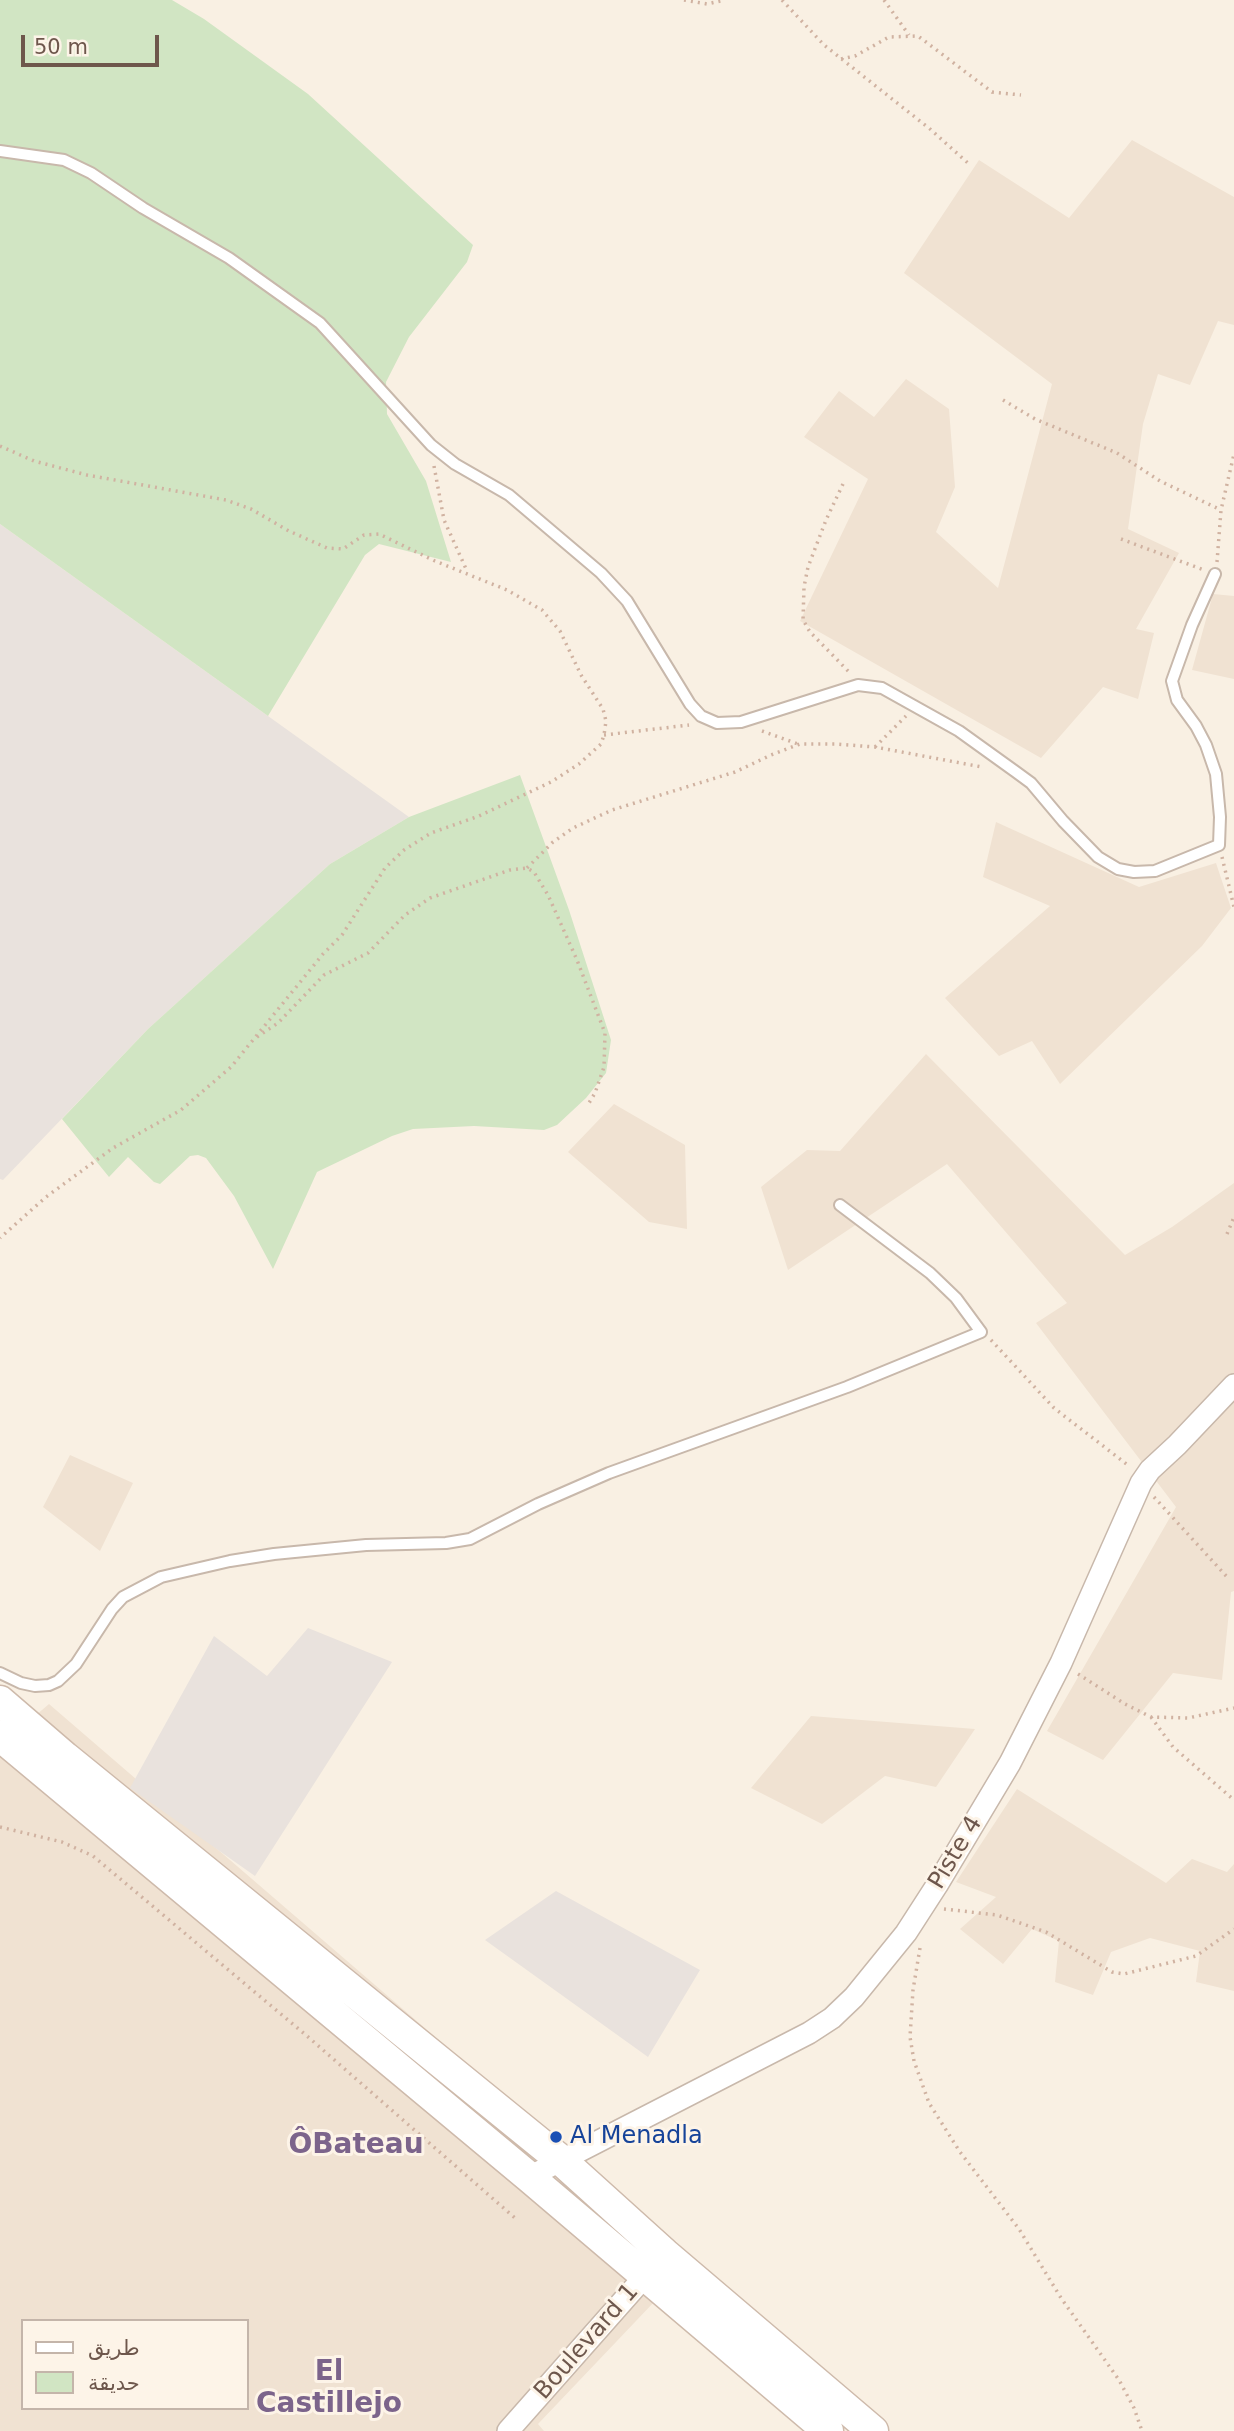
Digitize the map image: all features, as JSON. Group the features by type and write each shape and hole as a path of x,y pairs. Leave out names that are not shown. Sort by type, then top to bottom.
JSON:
{"main road":[{"path":"0,1701 76,1766 562,2161 665,2254 873,2431"},
{"path":"0,1736 828,2431"}],"street":[{"name":"Piste 4","path":"529,2178 788,2044 832,2018 854,1997 906,1933 1010,1763 1061,1663 1143,1480 1234,1385"},
{"name":"Boulevard 1","path":"508,2431 665,2254"}],"lane":[{"path":"0,151 64,160 121,191 143,208 229,258 320,323 431,445 455,464 509,495 601,573 627,601 690,704 701,716 715,722 741,722 858,685 882,688 959,731 1031,783 1098,857 1118,869 1134,872 1155,871 1219,845 1220,817 1216,774 1201,736 1177,700 1172,681 1188,634 1215,574"},
{"path":"0,1673 35,1686 50,1685 58,1681 76,1664 112,1609 123,1597 161,1577 274,1554 366,1545 446,1543 470,1539 538,1504 608,1473 871,1378 981,1332 956,1298 930,1273 840,1205"}],"path":[{"path":"684,0 707,4 725,0"},
{"path":"782,0 824,45 930,129 969,164"},
{"path":"884,0 909,35"},
{"path":"841,59 855,56 889,37 909,35 924,39 992,92 1021,95"},
{"path":"1003,400 1035,419 1117,453 1153,478 1221,510"},
{"path":"431,445 437,492 444,520 468,573"},
{"path":"0,446 34,461 87,475 226,500 251,509 289,531 327,548 343,549 364,535 379,534 468,573 529,601 542,610 561,631 582,675 603,709 606,721 601,744 590,755 551,782 479,816 431,833 404,849 385,868 342,934 231,1067 181,1110 113,1148 46,1198 0,1238"},
{"path":"1121,538 1215,574 1221,510 1234,454"},
{"path":"843,484 825,520 808,567 803,620 810,632 845,667 858,685"},
{"path":"875,747 916,706"},
{"path":"604,735 715,722"},
{"path":"741,722 800,744 875,747 1016,772"},
{"path":"256,1038 278,1023 324,975 368,953 405,915 430,898 510,870 527,868 553,842 573,828 612,810 735,772 800,744"},
{"path":"1219,845 1234,906"},
{"path":"527,868 540,881 553,905 605,1033 604,1068 589,1103"},
{"path":"1227,1234 1234,1217"},
{"path":"981,1332 1001,1349 1054,1408 1143,1480 1228,1578"},
{"path":"1061,1663 1125,1704 1151,1717 1188,1718 1234,1708"},
{"path":"1151,1717 1173,1747 1234,1801"},
{"path":"0,1827 62,1842 93,1856 307,2036 515,2218"},
{"path":"937,1885 931,1908 997,1915 1046,1932 1090,1961 1120,1974 1134,1974 1196,1956 1234,1929"},
{"path":"920,1947 913,1990 910,2037 914,2061 929,2103 960,2152 1019,2229 1061,2298 1119,2380 1134,2407 1142,2431"}],"shaded area":[{"path":"1132,140 1234,197 1234,325 1218,321 1190,385 1158,374 1143,424 1128,529 1179,553 1136,629 1154,633 1138,699 1103,687 1041,758 800,621 868,479 804,437 839,391 874,417 906,379 949,409 955,487 936,532 998,588 1052,384 904,273 979,160 1069,218"},
{"path":"0,524 409,817 330,864 148,1029 3,1180 0,1179"},
{"path":"1213,594 1234,596 1234,679 1192,670"},
{"path":"996,822 1139,887 1216,863 1231,908 1202,946 1060,1084 1032,1041 999,1056 945,998 1050,906 983,877"},
{"path":"926,1054 1125,1255 1172,1227 1234,1183 1234,1591 1231,1592 1222,1680 1173,1673 1103,1760 1047,1731 1176,1507 1036,1323 1067,1303 947,1164 788,1270 761,1187 807,1150 840,1151"},
{"path":"614,1104 685,1145 687,1229 649,1222 568,1152"},
{"path":"70,1455 133,1483 100,1551 43,1507"},
{"path":"308,1628 392,1662 255,1876 130,1788 214,1636 267,1676"},
{"path":"49,1704 694,2260 538,2424 544,2431 0,2431 0,1746"},
{"path":"811,1716 975,1729 936,1787 885,1776 822,1824 751,1788"},
{"path":"1017,1789 1166,1883 1192,1859 1227,1872 1234,1864 1234,1991 1196,1982 1200,1951 1150,1938 1111,1952 1093,1995 1055,1982 1059,1941 1032,1929 1003,1964 960,1929 996,1897 956,1882"},
{"path":"556,1891 700,1970 648,2057 485,1940"}],"green space":[{"path":"0,0 172,0 204,19 308,94 473,245 467,262 409,337 386,382 387,414 426,481 451,562 379,544 365,555 268,716 0,524"},
{"path":"520,775 569,910 611,1040 606,1073 586,1098 557,1125 544,1130 474,1126 413,1129 392,1136 317,1172 273,1269 234,1196 206,1158 190,1156 160,1184 154,1182 128,1157 109,1177 62,1119 148,1029 330,864 409,817"}],"place":[{"name":"Al Menadla","path":"556,2137"}],"district":[{"name":"ÔBateau","path":"356,2146"},
{"name":"El Castillejo","path":"329,2389"}]}
